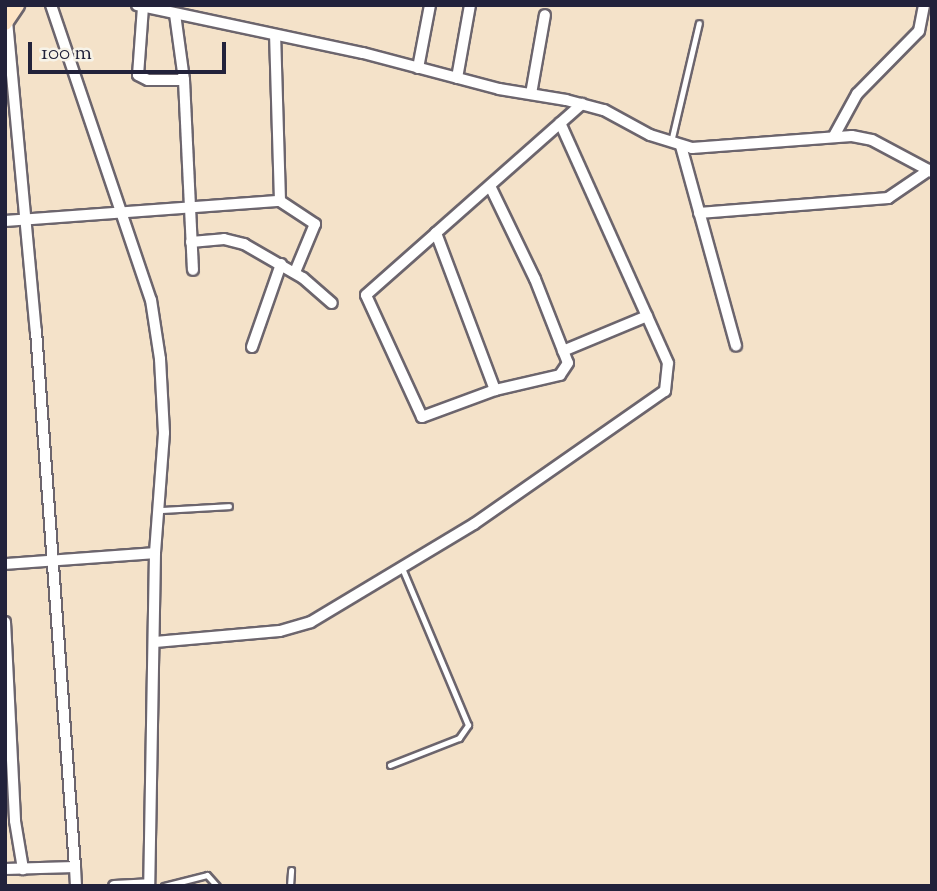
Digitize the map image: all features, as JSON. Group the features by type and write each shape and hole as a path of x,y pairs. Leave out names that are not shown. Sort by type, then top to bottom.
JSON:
{"main road":[{"path":"6,22 17,5"}],"street":[{"path":"51,5 151,300 160,359 164,433 155,553 149,885 114,886"},
{"path":"418,68 430,5"},
{"path":"457,78 470,5"},
{"path":"834,136 857,94 919,31 924,5"},
{"path":"184,80 148,80 138,75 140,6 582,104 676,144 727,149 834,136 872,140 930,171 888,198 699,213"},
{"path":"175,14 184,80 193,270"},
{"path":"531,94 545,15"},
{"path":"6,22 9,74 26,219 76,886"},
{"path":"275,35 280,201"},
{"path":"490,186 535,279 568,363 560,375 495,390 422,417 366,295 582,104"},
{"path":"155,642 295,628 474,524 664,391 669,382 668,363 560,123"},
{"path":"676,144 699,213 736,345"},
{"path":"5,221 189,205 280,201 315,224 295,272"},
{"path":"436,233 495,390"},
{"path":"191,242 234,240 295,272 332,303"},
{"path":"252,347 281,264"},
{"path":"564,351 647,316"},
{"path":"5,565 155,553"},
{"path":"5,622 15,821 23,869"},
{"path":"5,869 75,867"}],"lane":[{"path":"676,144 699,23"},
{"path":"160,510 229,506"},
{"path":"390,765 459,738 468,725 402,568"},
{"path":"290,886 291,870"},
{"path":"164,886 207,875 217,886"}]}
